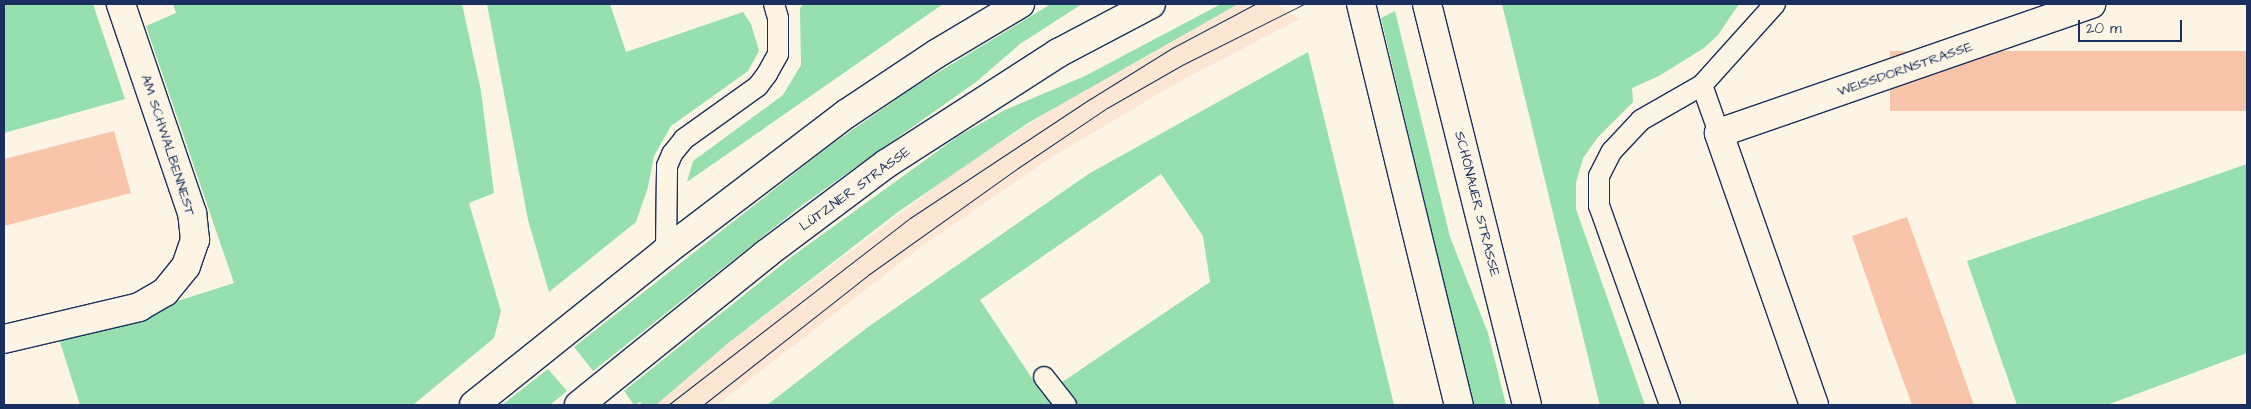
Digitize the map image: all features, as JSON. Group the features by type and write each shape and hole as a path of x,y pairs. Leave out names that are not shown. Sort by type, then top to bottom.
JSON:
{"main road":[{"name":"AM SCHWALBENNEST","path":"4,339 140,307 165,292 186,266 195,240 192,213 121,4"},
{"path":"474,405 666,251 846,114 936,54 1020,4"},
{"name":"LÜTZNER STRASSE","path":"579,405 766,254 886,164 1058,53 1152,4"},
{"name":"SCHÖNAUER STRASSE","path":"1427,4 1527,405"},
{"name":"WEISSDORNSTRASSE","path":"1719,134 2091,4"},
{"path":"1356,7 1459,405"},
{"path":"1719,134 1814,405"}],"lane":[{"path":"666,251 667,166 672,154 684,139 758,86 767,74 778,54 778,18 774,4"},
{"path":"1670,405 1599,206 1599,176 1612,151 1641,120 1702,84 1775,4"},
{"path":"1702,84 1719,134"},
{"path":"1044,377 1066,405"}],"shaded area":[{"path":"1238,4 1275,4 1300,19 1184,79 1050,158 922,246 717,405 656,405 727,344 962,167 1095,82"}],"green space":[{"path":"4,4 93,4 125,99 4,133"},
{"path":"173,4 462,4 481,91 494,193 469,203 501,311 494,338 413,405 80,405 59,339 234,283 146,26 176,13"},
{"path":"487,4 610,4 626,52 743,12 751,24 759,51 748,71 671,126 654,156 648,187 636,222 549,292 528,220"},
{"path":"804,4 943,4 687,182 693,161 783,95 801,65 800,8"},
{"path":"1051,4 1082,4 1020,44 976,82 805,203 593,371 574,347 828,147 914,87"},
{"path":"1221,4 1238,4 1028,123 898,212 727,344 656,405 643,405 640,402 634,405 624,391 794,255 960,135 1005,110 1085,76"},
{"path":"1502,4 1739,4 1718,35 1704,48 1659,76 1632,88 1633,102 1598,137 1583,158 1576,183 1576,209 1645,405 1600,405"},
{"path":"1395,11 1450,237 1488,333 1506,405 1473,405 1381,18"},
{"path":"1308,52 1394,405 767,405 868,327 1090,173","holes":["1161,174 1203,236 1210,282 1043,395 980,300"]},
{"path":"2247,164 2247,353 2107,405 2017,405 1967,261"},
{"path":"548,369 567,391 550,405 502,405"}],"building":[{"path":"1890,51 2247,51 2247,111 1890,111"},
{"path":"114,131 131,193 4,226 4,159"},
{"path":"1907,217 1974,405 1912,405 1889,342 1852,236"}],"tram line":[{"path":"668,405 910,218 1090,99 1172,48 1255,4"},
{"path":"703,405 868,275 1018,168 1107,108 1182,65 1304,4"}]}
